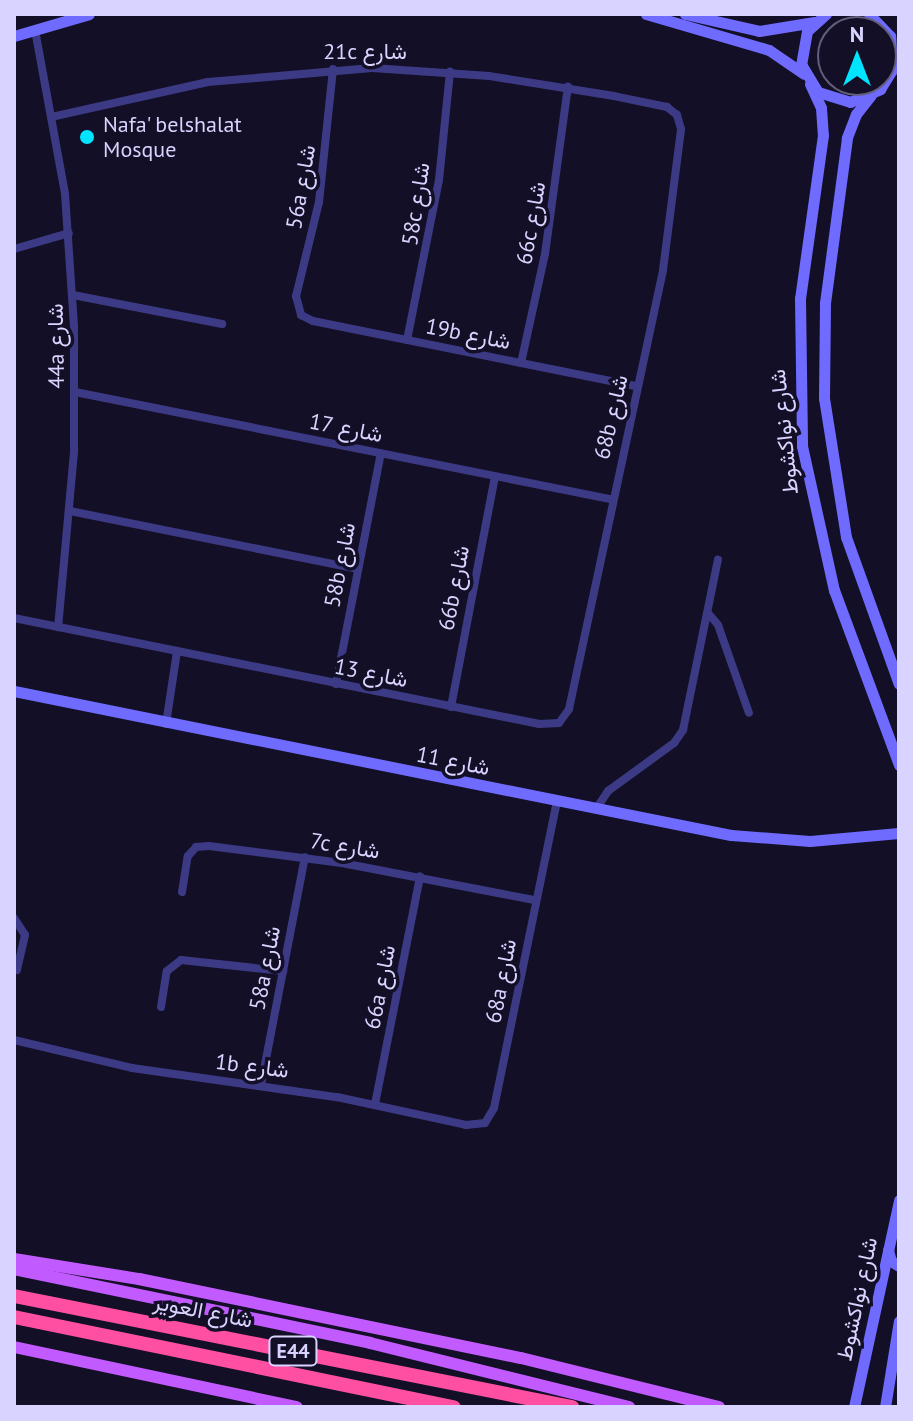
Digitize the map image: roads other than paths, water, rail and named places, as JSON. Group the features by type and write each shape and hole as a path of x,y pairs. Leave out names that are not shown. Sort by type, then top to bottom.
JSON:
{"highway":[{"name":"شارع العوير","path":"14,1296 572,1407"},
{"name":"شارع العوير","path":"14,1317 454,1407"}],"main road":[{"path":"14,1259 125,1277 521,1358 719,1407"},
{"path":"14,1269 603,1398 629,1407"},
{"path":"14,1347 297,1407"}],"street":[{"path":"14,36 89,14"},
{"path":"646,14 769,50 817,86"},
{"path":"685,14 778,31 817,18"},
{"path":"807,79 800,52 817,24"},
{"name":"44a شارع","path":"31,31 42,65 52,117 69,233 73,295 75,392 70,511 58,627"},
{"name":"21c شارع","path":"52,117 208,82 333,69 450,72 568,87 660,105 677,115"},
{"name":"56a شارع","path":"297,309 326,158 333,69"},
{"name":"58c شارع","path":"407,340 439,180 450,72"},
{"name":"شارع نواكشوط","path":"807,79 821,108 823,135 800,298 802,446 834,590 899,765"},
{"name":"66c شارع","path":"521,363 545,254 568,87"},
{"path":"832,96 839,101 860,96"},
{"name":"شارع نواكشوط","path":"872,96 856,114 847,138 825,303 824,398 846,537 899,684"},
{"name":"68b شارع","path":"559,723 569,709 610,499 675,197 681,129 677,115"},
{"path":"14,249 69,233"},
{"path":"73,295 222,324"},
{"name":"19b شارع","path":"297,309 313,321 636,386"},
{"name":"شارع 17","path":"75,392 610,499"},
{"name":"58b شارع","path":"336,684 381,453"},
{"name":"66b شارع","path":"451,707 495,476"},
{"path":"70,511 357,569"},
{"path":"596,809 608,791 674,743 683,730 718,560"},
{"path":"708,613 718,625 749,713"},
{"name":"شارع 13","path":"14,618 539,724 559,723"},
{"path":"163,723 177,651"},
{"name":"شارع 11","path":"14,691 554,801 784,840 894,833 899,825"},
{"name":"68a شارع","path":"485,1123 494,1108 554,801"},
{"name":"7c شارع","path":"182,892 188,856 202,846 305,857 420,876 535,900"},
{"name":"58a شارع","path":"261,1085 305,857"},
{"name":"66a شارع","path":"375,1104 420,876"},
{"path":"14,918 25,935 17,970"},
{"path":"161,1007 167,971 181,960 283,971"},
{"name":"1b شارع","path":"14,1040 132,1068 375,1104 466,1125 485,1123"},
{"name":"شارع نواكشوط","path":"854,1407 899,1200"},
{"path":"888,1250 891,1261 899,1266"},
{"path":"885,1407 899,1321"}],"place":[{"name":"Nafa' belshalat Mosque","path":"87,137"}]}
